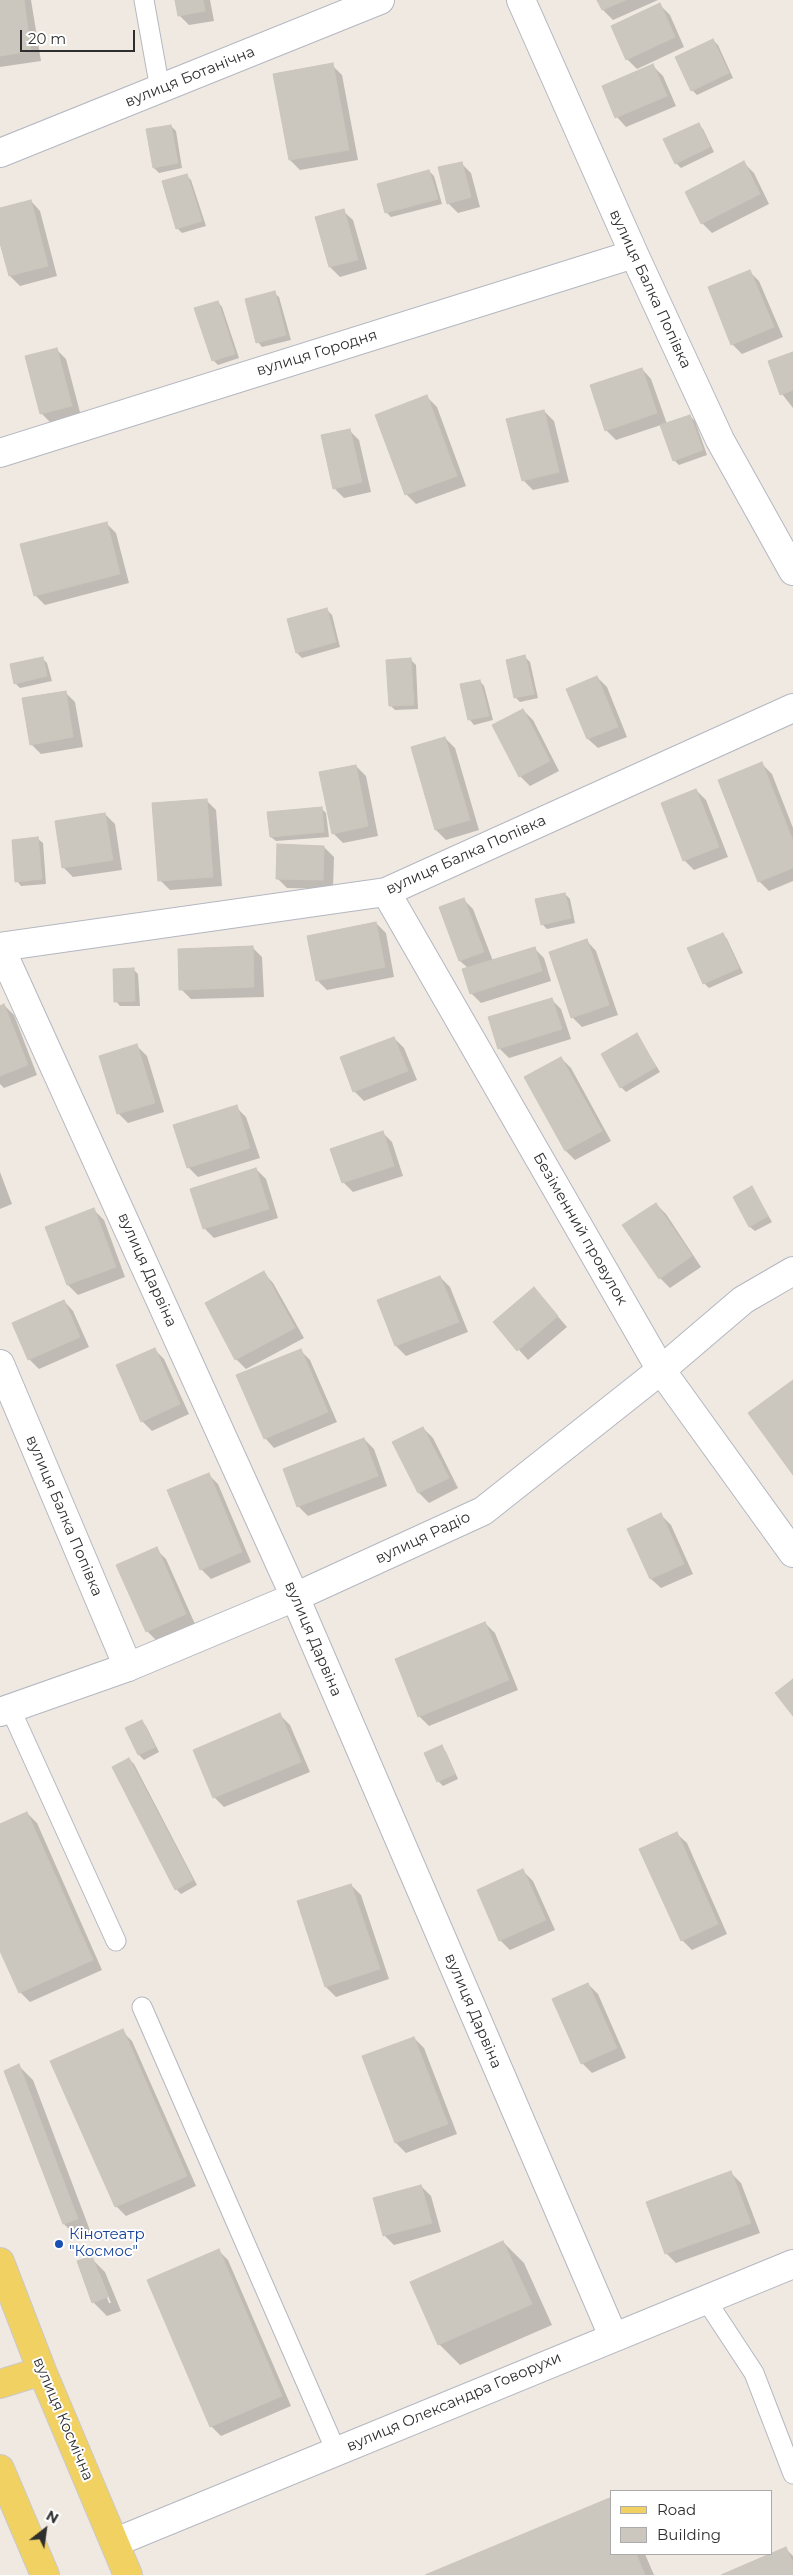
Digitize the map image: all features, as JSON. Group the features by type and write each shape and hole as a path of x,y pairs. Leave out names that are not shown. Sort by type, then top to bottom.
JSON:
{"main road":[{"name":"вулиця Космічна","path":"0,2262 42,2371 116,2542 128,2575"},
{"path":"0,2384 42,2371"},
{"path":"0,2469 45,2575"}],"street":[{"name":"вулиця Ботанічна","path":"0,153 380,0"},
{"name":"вулиця Балка Попівка","path":"521,0 634,254 720,440 793,571"},
{"name":"вулиця Городня","path":"0,453 634,254"},
{"name":"вулиця Балка Попівка","path":"0,947 386,892 793,708"},
{"name":"Безіменний провулок","path":"386,892 662,1370 793,1553"},
{"name":"вулиця Дарвіна","path":"0,947 295,1597 613,2336"},
{"name":"вулиця Радіо","path":"5,1710 128,1667 295,1597 483,1511 662,1370 743,1300 793,1271"},
{"name":"вулиця Балка Попівка","path":"0,1364 128,1667"},
{"name":"вулиця Олександра Говорухи","path":"116,2542 613,2336 793,2264"}],"lane":[{"path":"144,0 160,88"},
{"path":"5,1710 116,1941"},
{"path":"142,2007 336,2451"},
{"path":"706,2300 754,2373 793,2474"}],"building":[{"path":"0,0 24,0 31,51 0,56"},
{"path":"175,0 203,0 205,11 178,16"},
{"path":"597,0 626,0 602,10"},
{"path":"660,3 675,37 626,60 611,26"},
{"path":"713,39 729,73 691,91 675,57"},
{"path":"333,63 349,150 289,160 273,74"},
{"path":"653,64 667,96 615,118 602,86"},
{"path":"699,123 710,147 675,164 663,139"},
{"path":"171,125 178,163 153,168 146,129"},
{"path":"744,161 760,194 701,224 685,192"},
{"path":"462,162 471,197 447,204 438,167"},
{"path":"429,170 438,199 385,213 377,184"},
{"path":"187,174 202,221 176,229 162,181"},
{"path":"31,200 48,266 9,276 0,243 0,208"},
{"path":"344,209 358,260 329,267 315,217"},
{"path":"750,270 774,327 731,345 708,287"},
{"path":"275,291 286,335 256,343 245,299"},
{"path":"218,301 235,354 212,361 194,308"},
{"path":"57,348 72,406 40,414 25,356"},
{"path":"793,352 793,390 780,395 768,361"},
{"path":"642,368 657,413 605,431 590,385"},
{"path":"427,395 457,476 405,495 375,415"},
{"path":"544,410 559,472 522,481 506,419"},
{"path":"690,415 703,450 673,461 660,425"},
{"path":"350,429 362,482 333,489 321,435"},
{"path":"107,522 120,574 34,596 20,544"},
{"path":"327,608 336,642 296,653 287,619"},
{"path":"525,655 534,694 514,698 506,660"},
{"path":"43,657 47,676 14,684 10,664"},
{"path":"411,658 414,705 389,706 386,660"},
{"path":"597,676 618,727 587,739 566,689"},
{"path":"480,680 489,716 468,720 460,684"},
{"path":"66,691 73,737 30,745 22,698"},
{"path":"523,709 550,761 519,777 492,725"},
{"path":"445,737 470,820 435,830 411,747"},
{"path":"762,762 793,841 793,868 758,882 718,780"},
{"path":"356,765 368,826 332,834 319,772"},
{"path":"696,789 719,847 683,861 661,803"},
{"path":"207,799 213,877 158,881 152,803"},
{"path":"322,807 324,832 270,837 267,812"},
{"path":"105,813 113,860 62,868 55,821"},
{"path":"38,837 42,879 15,882 12,840"},
{"path":"277,844 324,846 323,880 276,879"},
{"path":"565,893 571,918 541,925 535,899"},
{"path":"464,898 484,952 459,961 439,907"},
{"path":"376,922 385,967 316,981 307,936"},
{"path":"723,933 739,968 703,984 687,948"},
{"path":"587,939 609,1005 571,1018 549,952"},
{"path":"253,946 254,987 179,990 178,949"},
{"path":"535,947 542,971 470,994 462,969"},
{"path":"134,968 135,1001 114,1002 113,969"},
{"path":"552,998 562,1029 498,1049 488,1017"},
{"path":"4,1004 28,1065 0,1076 0,1006"},
{"path":"637,1033 656,1067 620,1088 601,1054"},
{"path":"394,1037 408,1071 353,1092 340,1057"},
{"path":"137,1044 155,1103 117,1114 99,1056"},
{"path":"561,1057 602,1131 565,1151 524,1077"},
{"path":"237,1105 250,1148 187,1168 173,1125"},
{"path":"383,1131 394,1166 342,1183 330,1149"},
{"path":"256,1168 269,1209 203,1229 190,1189"},
{"path":"752,1186 768,1216 749,1227 733,1197"},
{"path":"656,1203 692,1256 659,1279 622,1225"},
{"path":"94,1208 116,1267 67,1285 45,1227"},
{"path":"264,1271 295,1328 235,1360 205,1303"},
{"path":"440,1276 459,1322 395,1346 377,1300"},
{"path":"534,1287 558,1316 517,1351 493,1322"},
{"path":"64,1300 80,1337 28,1360 12,1323"},
{"path":"155,1348 180,1404 141,1422 116,1365"},
{"path":"301,1349 328,1412 264,1439 236,1375"},
{"path":"793,1380 793,1475 748,1413"},
{"path":"423,1427 449,1478 418,1493 392,1442"},
{"path":"364,1438 378,1476 297,1507 283,1469"},
{"path":"209,1473 242,1552 200,1570 167,1490"},
{"path":"661,1513 684,1564 650,1579 627,1529"},
{"path":"157,1547 186,1614 146,1632 116,1565"},
{"path":"485,1622 509,1680 418,1717 395,1659"},
{"path":"793,1679 793,1716 775,1693"},
{"path":"280,1713 301,1762 213,1798 193,1750"},
{"path":"142,1720 155,1747 138,1755 125,1728"},
{"path":"442,1745 455,1774 437,1782 424,1753"},
{"path":"129,1758 193,1880 175,1890 112,1767"},
{"path":"27,1812 93,1960 19,1993 0,1951 0,1824"},
{"path":"677,1832 718,1924 681,1941 639,1849"},
{"path":"523,1869 546,1920 499,1941 477,1890"},
{"path":"351,1884 380,1969 325,1987 297,1901"},
{"path":"588,1983 617,2048 581,2064 552,1999"},
{"path":"123,2029 187,2176 115,2207 50,2061"},
{"path":"414,2037 448,2124 395,2143 362,2056"},
{"path":"19,2064 78,2219 63,2224 4,2071"},
{"path":"731,2171 751,2223 665,2254 646,2202"},
{"path":"421,2185 432,2223 383,2236 373,2198"},
{"path":"503,2241 532,2304 438,2345 410,2282"},
{"path":"219,2249 282,2396 210,2427 147,2280"},
{"path":"92,2256 108,2297 92,2303 77,2261"},
{"path":"610,2498 610,2555 636,2555 645,2575 425,2575"},
{"path":"786,2547 793,2563 793,2575 721,2575 767,2555 773,2555 773,2553"}],"place":[{"name":"Кінотеатр \"Космос\"","path":"59,2244"}]}
